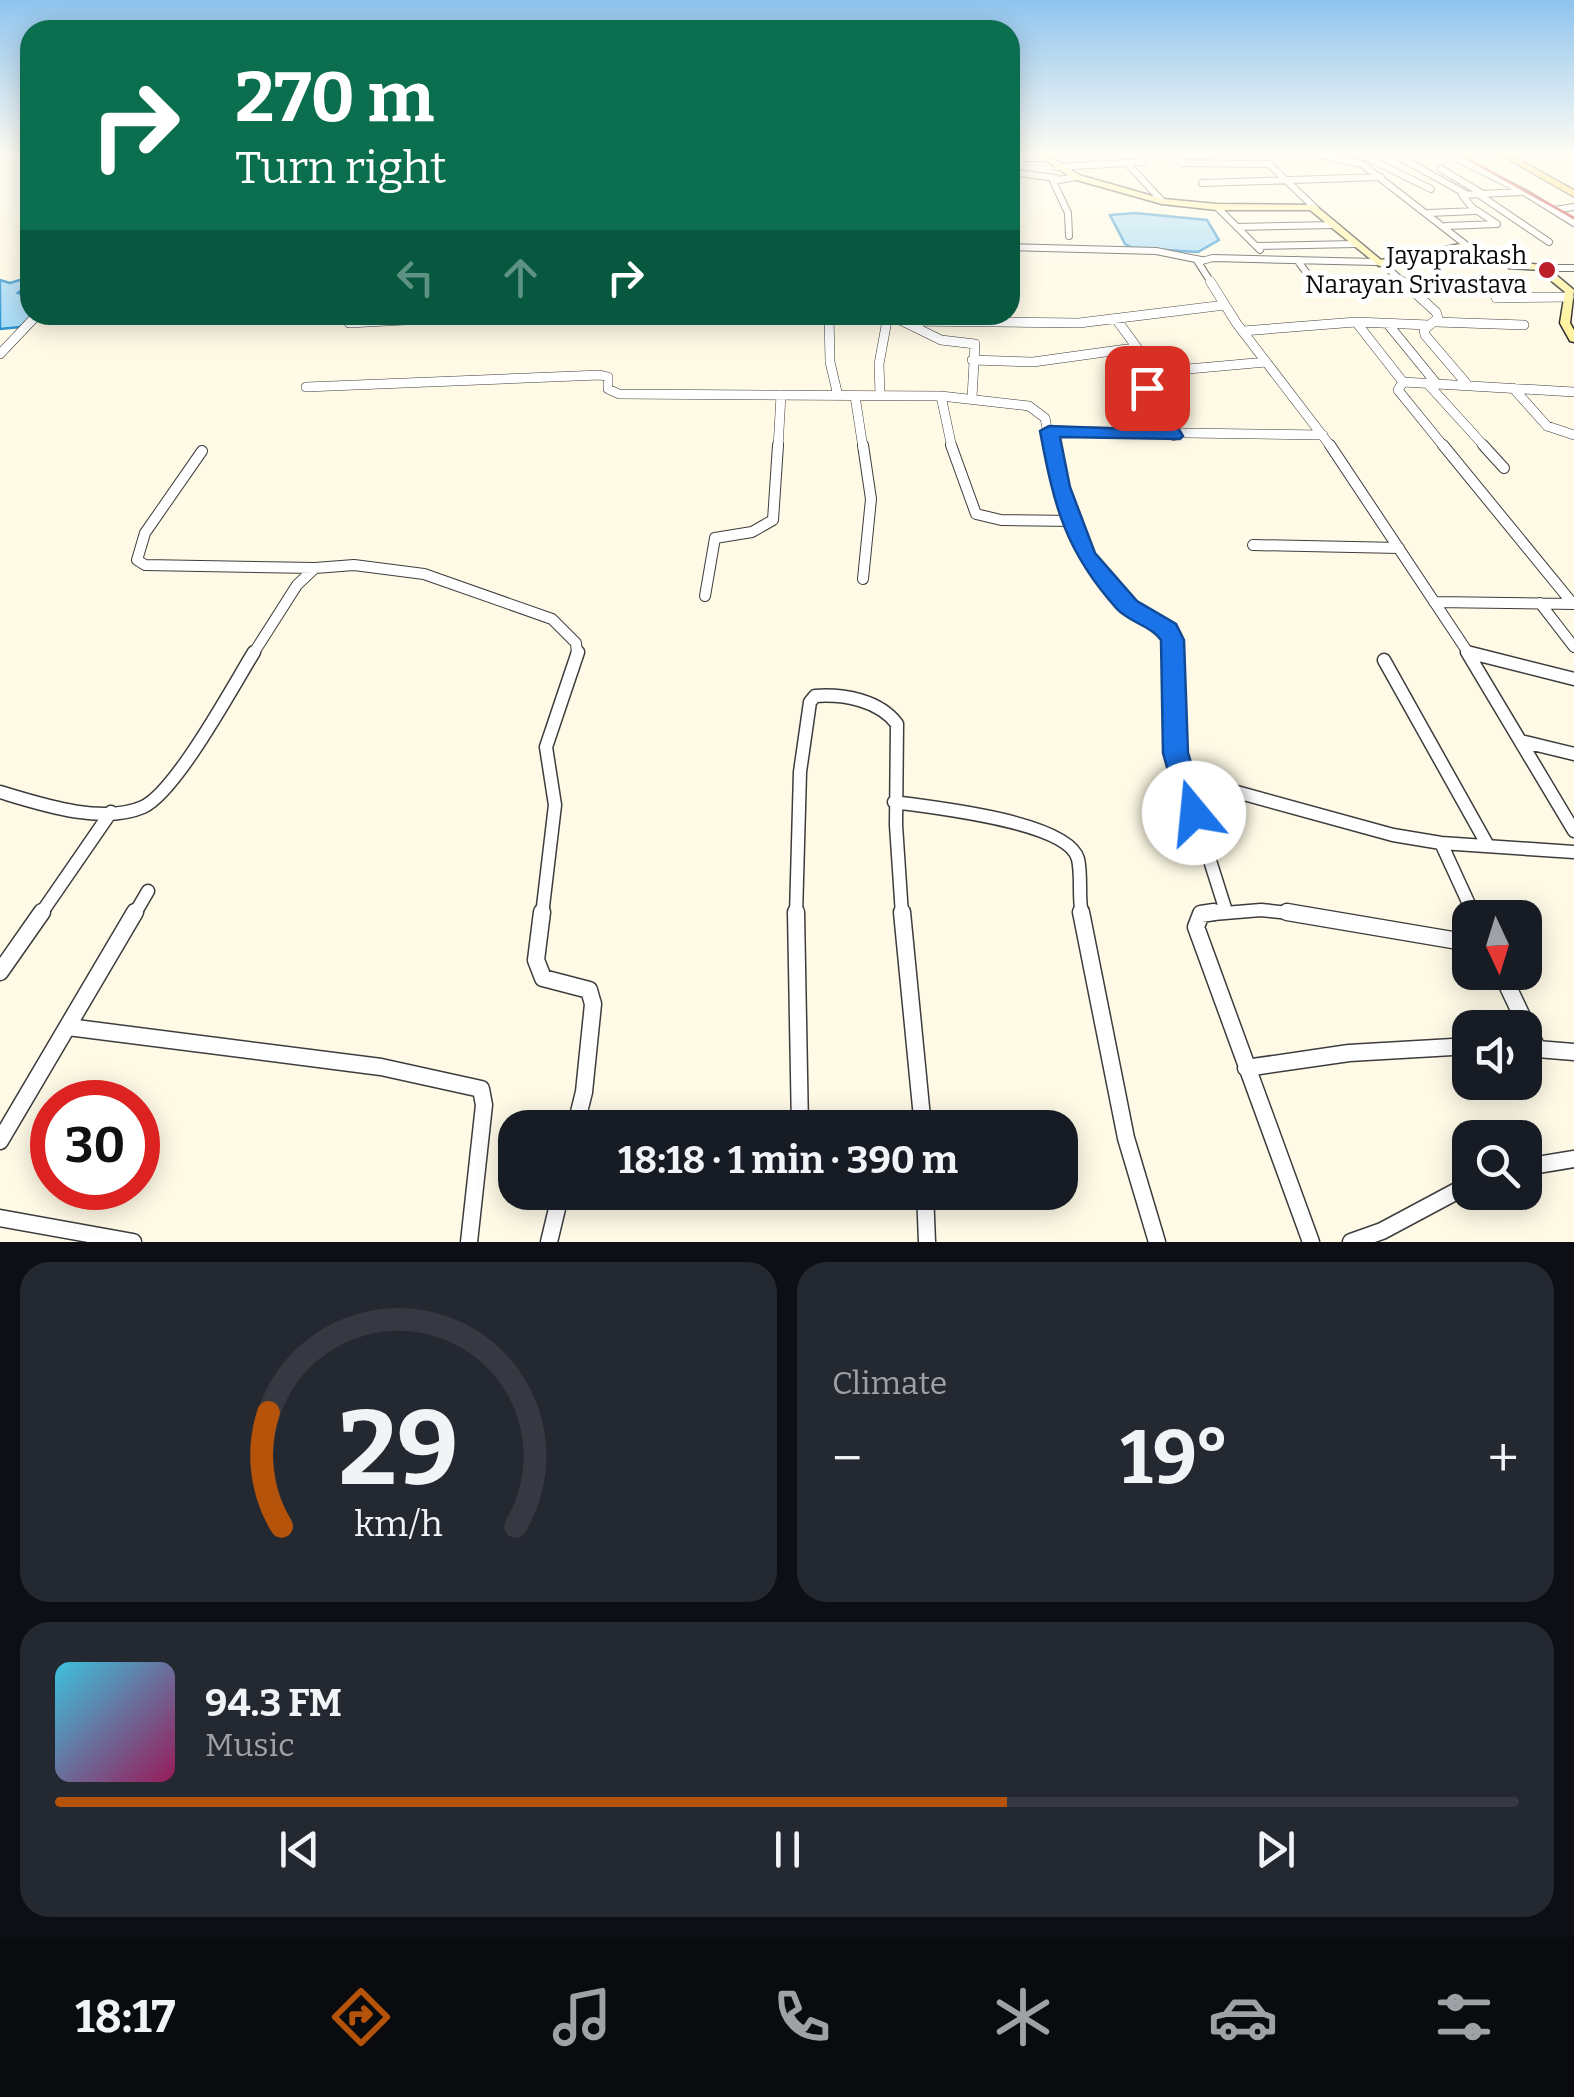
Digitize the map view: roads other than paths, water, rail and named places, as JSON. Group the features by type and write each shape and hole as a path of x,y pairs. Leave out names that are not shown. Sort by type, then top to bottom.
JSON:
{"main road":[{"path":"1318,211 1379,263 1470,248 1500,263 1552,271 1570,291 1565,323 1574,339"}],"street":[{"path":"1067,211 1069,236"},
{"path":"1221,211 1269,258"},
{"path":"1426,211 1470,248"},
{"path":"1429,213 1461,211"},
{"path":"1446,226 1497,224 1477,211"},
{"path":"1504,211 1548,242"},
{"path":"1237,227 1334,225"},
{"path":"1256,246 1355,244"},
{"path":"1020,247 1156,251 1201,260 1269,258 1379,263 1430,304 1432,323 1425,336 1466,382"},
{"path":"1201,260 1198,265 1225,305 1324,435 1399,548 1524,742 1574,830"},
{"path":"1297,260 1317,287"},
{"path":"1552,271 1574,268"},
{"path":"1496,298 1569,297"},
{"path":"1020,320 1079,323 1225,305"},
{"path":"1116,318 1154,372"},
{"path":"1243,331 1356,322 1524,325"},
{"path":"1356,322 1403,382"},
{"path":"1387,324 1504,468"},
{"path":"0,354 28,325"},
{"path":"829,325 830,362 838,396"},
{"path":"880,394 879,364 887,325"},
{"path":"916,325 941,340 974,344 972,398"},
{"path":"972,360 1034,362 1134,348"},
{"path":"1154,372 1266,362"},
{"path":"1154,372 1147,388 1174,436"},
{"path":"306,387 600,375 608,377 608,389 618,394 941,396 1030,406 1041,412 1049,431 1060,487 1094,568 1129,607 1168,630 1173,640 1176,753 1226,908"},
{"path":"1403,382 1466,382 1574,392"},
{"path":"1403,382 1398,390 1402,398 1574,604"},
{"path":"1513,388 1552,430 1574,435"},
{"path":"704,596 715,538 752,532 773,520 781,395"},
{"path":"856,396 871,499 864,579"},
{"path":"941,396 955,463 976,514 1000,520 1074,522"},
{"path":"1049,431 1174,436 1324,435"},
{"path":"202,451 145,532 138,560 145,565 354,566 424,574 552,619 576,643 578,652 546,747 554,805 536,960 543,978 589,990 593,1004 580,1110"},
{"path":"1253,544 1399,548"},
{"path":"0,792 26,800 111,812 138,810 152,802 170,782 296,585 315,568"},
{"path":"1434,602 1574,604"},
{"path":"1540,603 1574,647"},
{"path":"1467,652 1574,678"},
{"path":"1384,660 1487,844"},
{"path":"800,1110 795,876 800,772 808,710 815,696 878,707 894,717 897,724 894,802 921,1110"},
{"path":"1524,742 1574,754"},
{"path":"1182,777 1393,835 1441,843 1574,852"},
{"path":"894,802 1001,816 1072,846 1078,860 1085,934 1126,1138 1157,1242"},
{"path":"0,972 111,812"},
{"path":"1441,843 1468,900"},
{"path":"0,1142 148,891"},
{"path":"1311,1242 1196,927 1202,914 1226,908 1289,913 1452,940"},
{"path":"68,1027 292,1054 398,1071 480,1090 484,1105 468,1242"},
{"path":"1246,1068 1349,1054 1452,1047"},
{"path":"1542,1049 1574,1052"},
{"path":"1542,1165 1574,1159"},
{"path":"1351,1242 1375,1236 1452,1191"},
{"path":"550,1242 557,1210"},
{"path":"926,1210 927,1242"},
{"path":"0,1218 133,1242"}],"water":[{"path":"1135,213 1207,220 1219,240 1198,252 1133,248 1125,244 1110,215"},
{"path":"0,280 20,280 22,325 0,329"}],"railway":[{"path":"1561,211 1574,218"}],"place":[{"name":"Jayaprakash Narayan Srivastava","path":"1547,270"}]}
